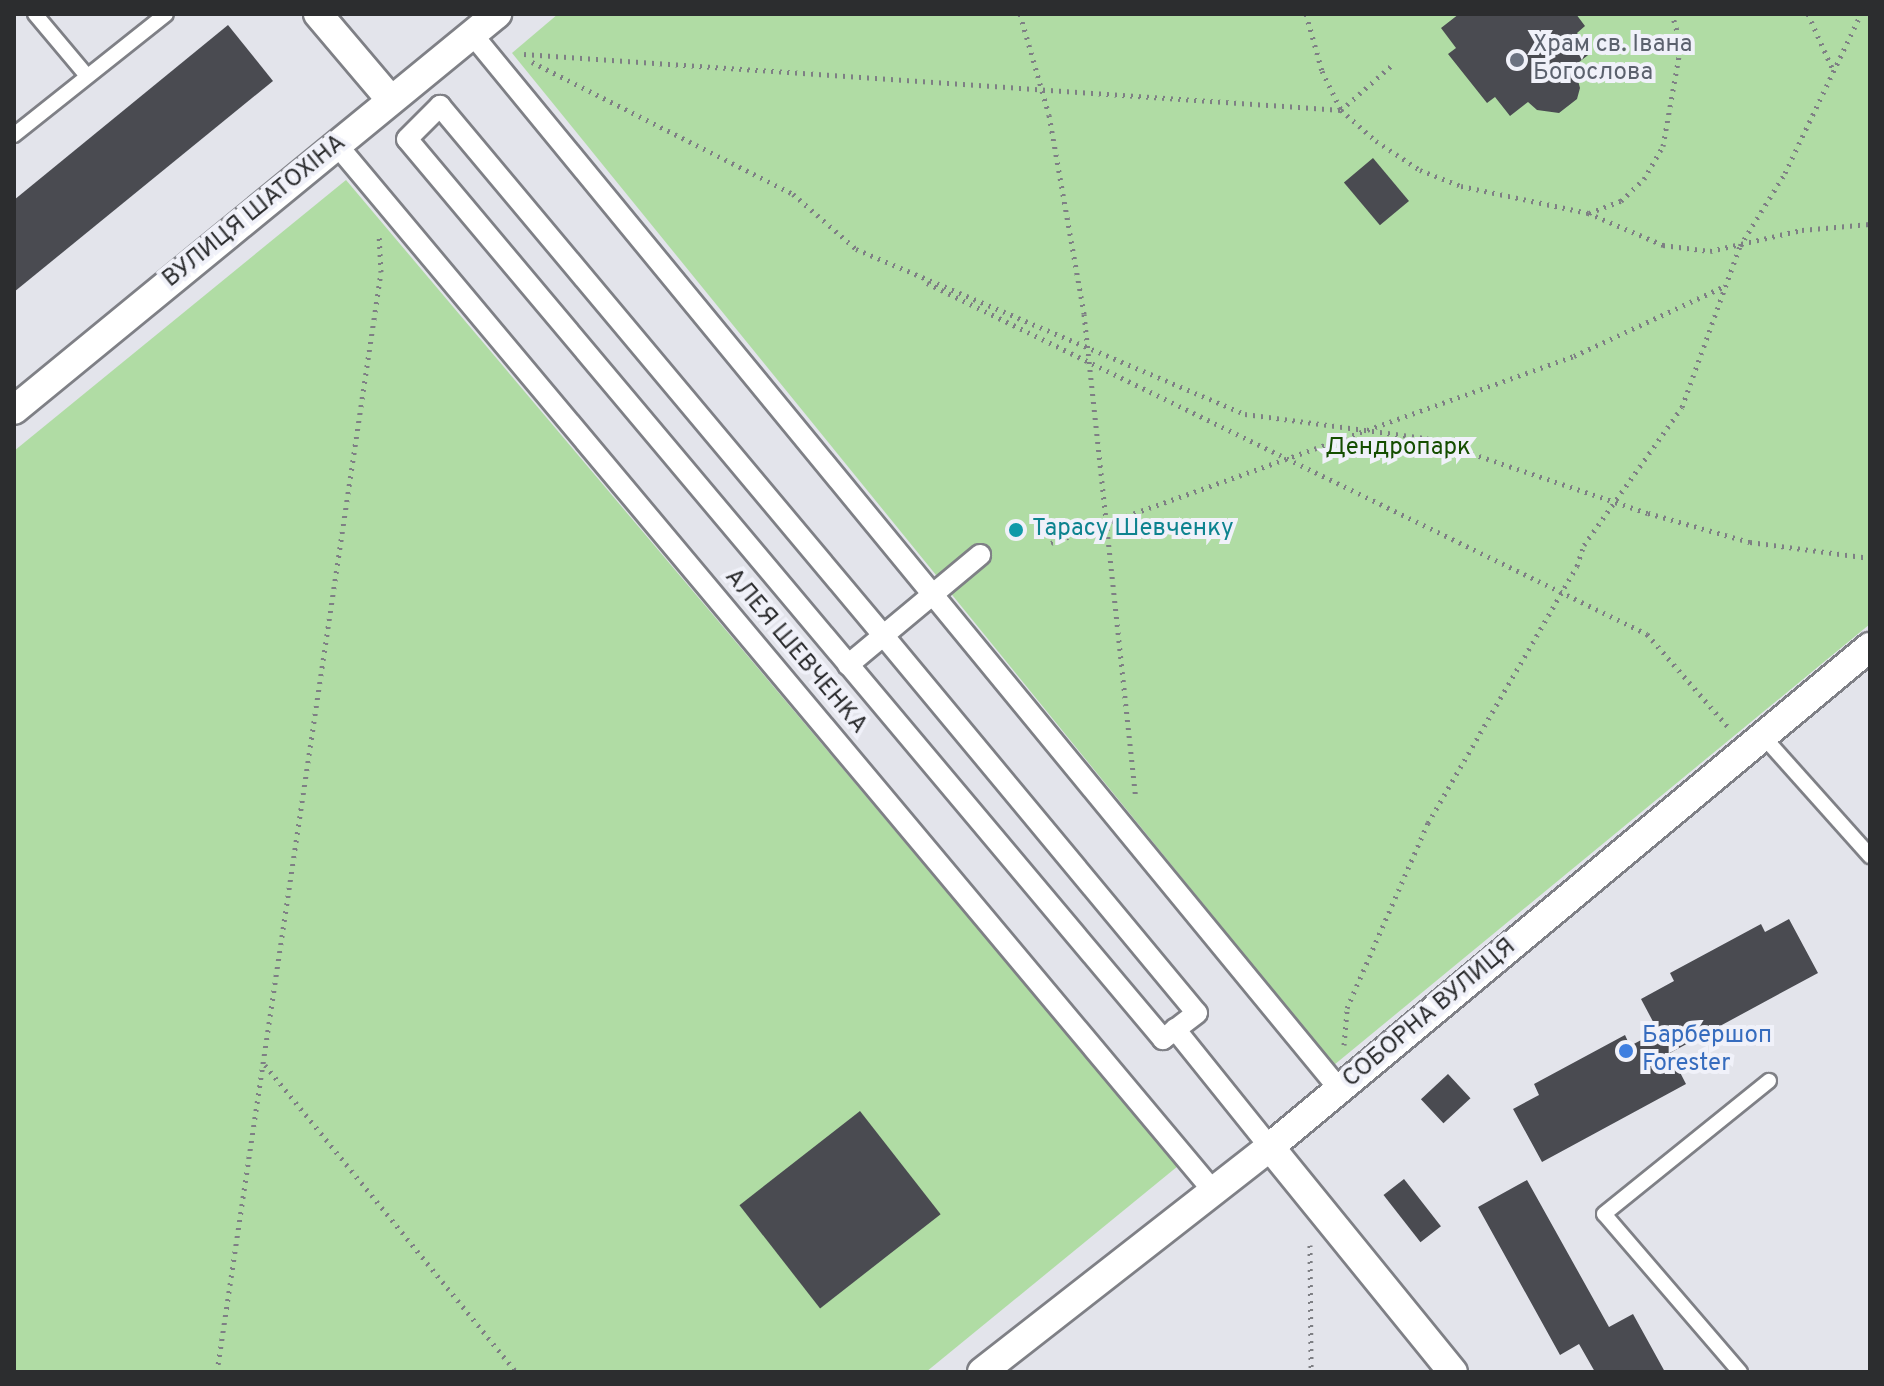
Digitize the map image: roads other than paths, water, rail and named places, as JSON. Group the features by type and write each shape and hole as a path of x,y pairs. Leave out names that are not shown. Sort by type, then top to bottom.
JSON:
{"street":[{"path":"318,14 416,127 440,106 883,635 1197,1013 1175,1029 1309,1200 1453,1372"},
{"name":"ВУЛИЦЯ ШАТОХІНА","path":"14,410 497,14"},
{"path":"472,34 1340,1090"},
{"name":"АЛЕЯ ШЕВЧЕНКА","path":"416,127 407,139 848,665 1163,1039 1175,1029"},
{"name":"АЛЕЯ ШЕВЧЕНКА","path":"337,145 1214,1192"},
{"name":"АЛЕЯ ШЕВЧЕНКА","path":"848,665 980,555"},
{"name":"СОБОРНА ВУЛИЦЯ","path":"982,1372 1340,1090 1753,740 1870,647"}],"lane":[{"path":"35,14 87,76"},
{"path":"14,135 166,14"},
{"path":"1753,740 1870,856"},
{"path":"1740,1372 1604,1214 1769,1081"}],"place":[{"name":"Храм св. Iвана Богослова","path":"1517,60"},
{"name":"Тарасу Шевченку","path":"1016,530"},
{"name":"Барбершоп Forester","path":"1626,1051"}],"park label":[{"name":"Дендропарк","path":"1398,449"}]}
